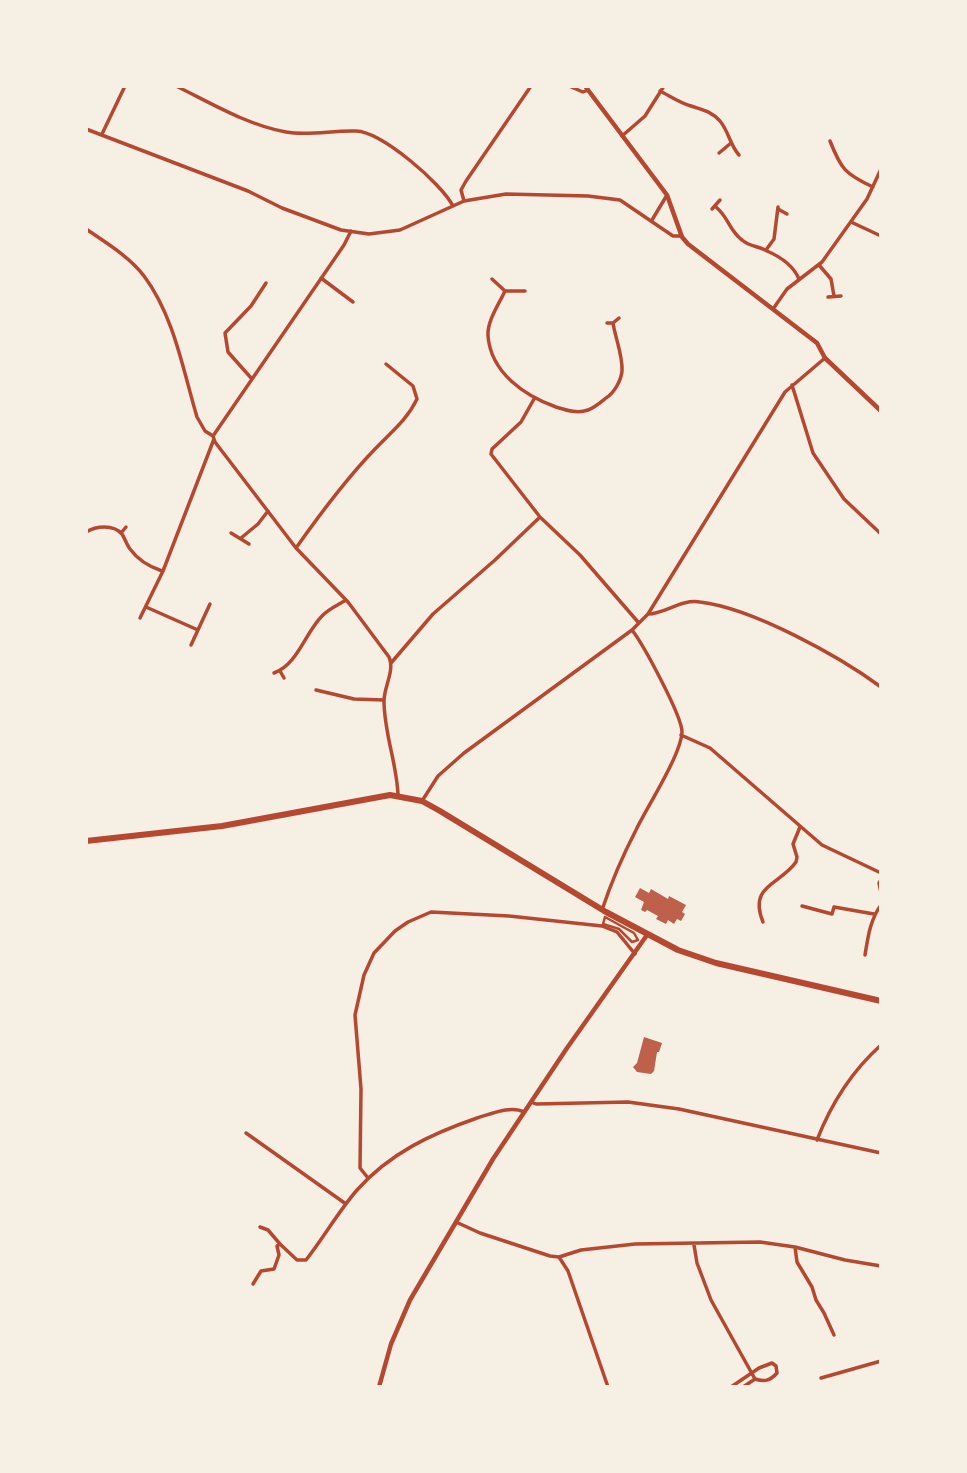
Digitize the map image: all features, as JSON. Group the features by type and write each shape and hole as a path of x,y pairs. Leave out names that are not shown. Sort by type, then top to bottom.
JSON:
{"highway":[{"path":"86,841 222,827 350,801 398,795 422,801 604,913 678,950 716,963 881,1001"}],"street":[{"path":"102,134 125,86"},
{"path":"176,86 237,115 286,132 370,133 420,169 453,205"},
{"path":"464,201 461,190 466,181 531,86"},
{"path":"569,86 583,92 586,88 667,195 682,237 694,251 817,343 825,358 881,411"},
{"path":"622,136 645,116 664,86"},
{"path":"660,91 692,107 704,108 718,119 727,130 739,155"},
{"path":"86,129 248,191 323,224 351,231 369,234 400,230 464,201 486,195 506,194 620,200 673,236 682,237"},
{"path":"830,141 843,170 873,187"},
{"path":"719,153 731,143"},
{"path":"773,309 787,289 819,265 851,222 881,169"},
{"path":"652,220 667,195"},
{"path":"720,200 714,208 727,216 732,232 744,243 766,250 790,263 799,278"},
{"path":"766,250 774,239 778,208 787,214"},
{"path":"851,222 881,236"},
{"path":"86,229 135,266 158,297 164,308 197,417 205,431 296,548 346,600 391,663"},
{"path":"141,618 163,571 213,438 351,231"},
{"path":"819,265 831,279 834,296"},
{"path":"321,278 353,302"},
{"path":"492,279 505,291 525,291"},
{"path":"252,379 228,352 225,333 251,306 266,283"},
{"path":"505,291 488,336 502,371 534,399 577,412 590,410 609,396 617,385 622,371 613,323"},
{"path":"828,297 841,296"},
{"path":"607,323 613,323 619,318"},
{"path":"422,801 438,776 464,753 632,630 648,614 785,392 825,358"},
{"path":"296,548 375,449 396,429 417,399 413,386 386,364"},
{"path":"792,385 813,453 844,499 881,534"},
{"path":"534,399 521,422 490,452 540,517 580,555 638,622"},
{"path":"241,538 268,512"},
{"path":"398,795 384,700 391,663 433,614 540,517"},
{"path":"86,532 106,527 121,533 136,555 154,569 163,571"},
{"path":"121,533 126,527"},
{"path":"231,533 249,544"},
{"path":"284,678 277,672 293,657 322,615 346,600"},
{"path":"648,614 689,601 730,610 807,642 881,687"},
{"path":"191,645 210,604"},
{"path":"146,607 198,630"},
{"path":"604,913 634,933 638,940 632,942 619,929 603,924 604,913 608,892 635,831 675,754 681,735 681,726 648,653 632,630"},
{"path":"316,690 354,699 384,700"},
{"path":"681,735 710,747 800,827 833,851 881,873"},
{"path":"763,922 759,908 761,895 768,885 796,862 793,844 800,827"},
{"path":"881,880 881,893"},
{"path":"865,955 874,914 881,905"},
{"path":"802,906 832,914 834,907 874,914"},
{"path":"368,1178 360,1168 361,1089 355,1016 364,975 374,953 395,931 431,912 509,916 609,928 622,936 635,954"},
{"path":"379,1387 391,1344 410,1300 456,1222 524,1112 647,935"},
{"path":"817,1140 824,1122 849,1080 864,1060 881,1045"},
{"path":"531,1102 628,1102 679,1109 881,1153"},
{"path":"260,1227 268,1230 297,1260 306,1260 368,1178 407,1148 445,1130 512,1109 524,1112"},
{"path":"246,1133 346,1204"},
{"path":"456,1222 491,1237 550,1256 635,1244 760,1242 881,1266"},
{"path":"253,1284 261,1271 274,1269 279,1255 277,1246 280,1244"},
{"path":"694,1245 697,1263 711,1300 755,1380"},
{"path":"794,1247 797,1262 834,1335"},
{"path":"559,1256 568,1271 608,1387"},
{"path":"821,1378 881,1361"},
{"path":"731,1387 752,1372 774,1363 777,1373 771,1379 755,1380 743,1387"}],"building":[{"path":"640,888 649,893 651,889 686,905 681,921 677,919 674,924 668,920 666,924 656,919 658,916 641,910 644,902 635,897"},
{"path":"644,1037 662,1043 651,1074 637,1072 633,1067 637,1063"}]}
